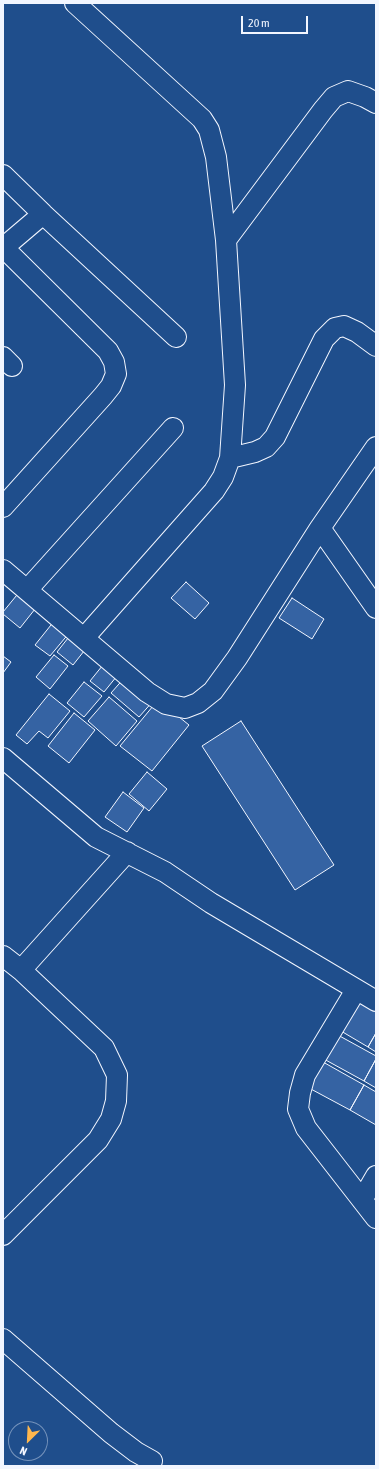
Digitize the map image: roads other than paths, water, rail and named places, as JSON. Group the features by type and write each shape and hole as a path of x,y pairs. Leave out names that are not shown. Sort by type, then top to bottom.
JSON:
{"street":[{"path":"75,3 202,119 209,130 216,157 226,240 235,385 230,458 223,477 214,491 84,638"},
{"path":"226,240 334,97 348,91 376,103"},
{"path":"3,175 176,337"},
{"path":"3,507 103,396 111,386 116,374 114,362 108,352 3,248 43,214"},
{"path":"230,458 255,452 266,447 275,438 324,339 335,328 344,326 357,332 376,346"},
{"path":"27,590 173,428"},
{"path":"5,575 27,590 147,692 166,704 185,708 198,703 213,691 237,658 320,528 376,447"},
{"path":"320,528 376,608"},
{"path":"3,758 96,836 160,870 211,903 376,1001"},
{"path":"21,970 127,852"},
{"path":"3,956 21,970 104,1048 117,1075 116,1101 111,1119 98,1140 3,1235"},
{"path":"356,990 306,1075 300,1093 298,1109 306,1128 376,1218"},
{"path":"362,1200 376,1176"},
{"path":"3,1339 110,1432 136,1452 152,1461"}]}
